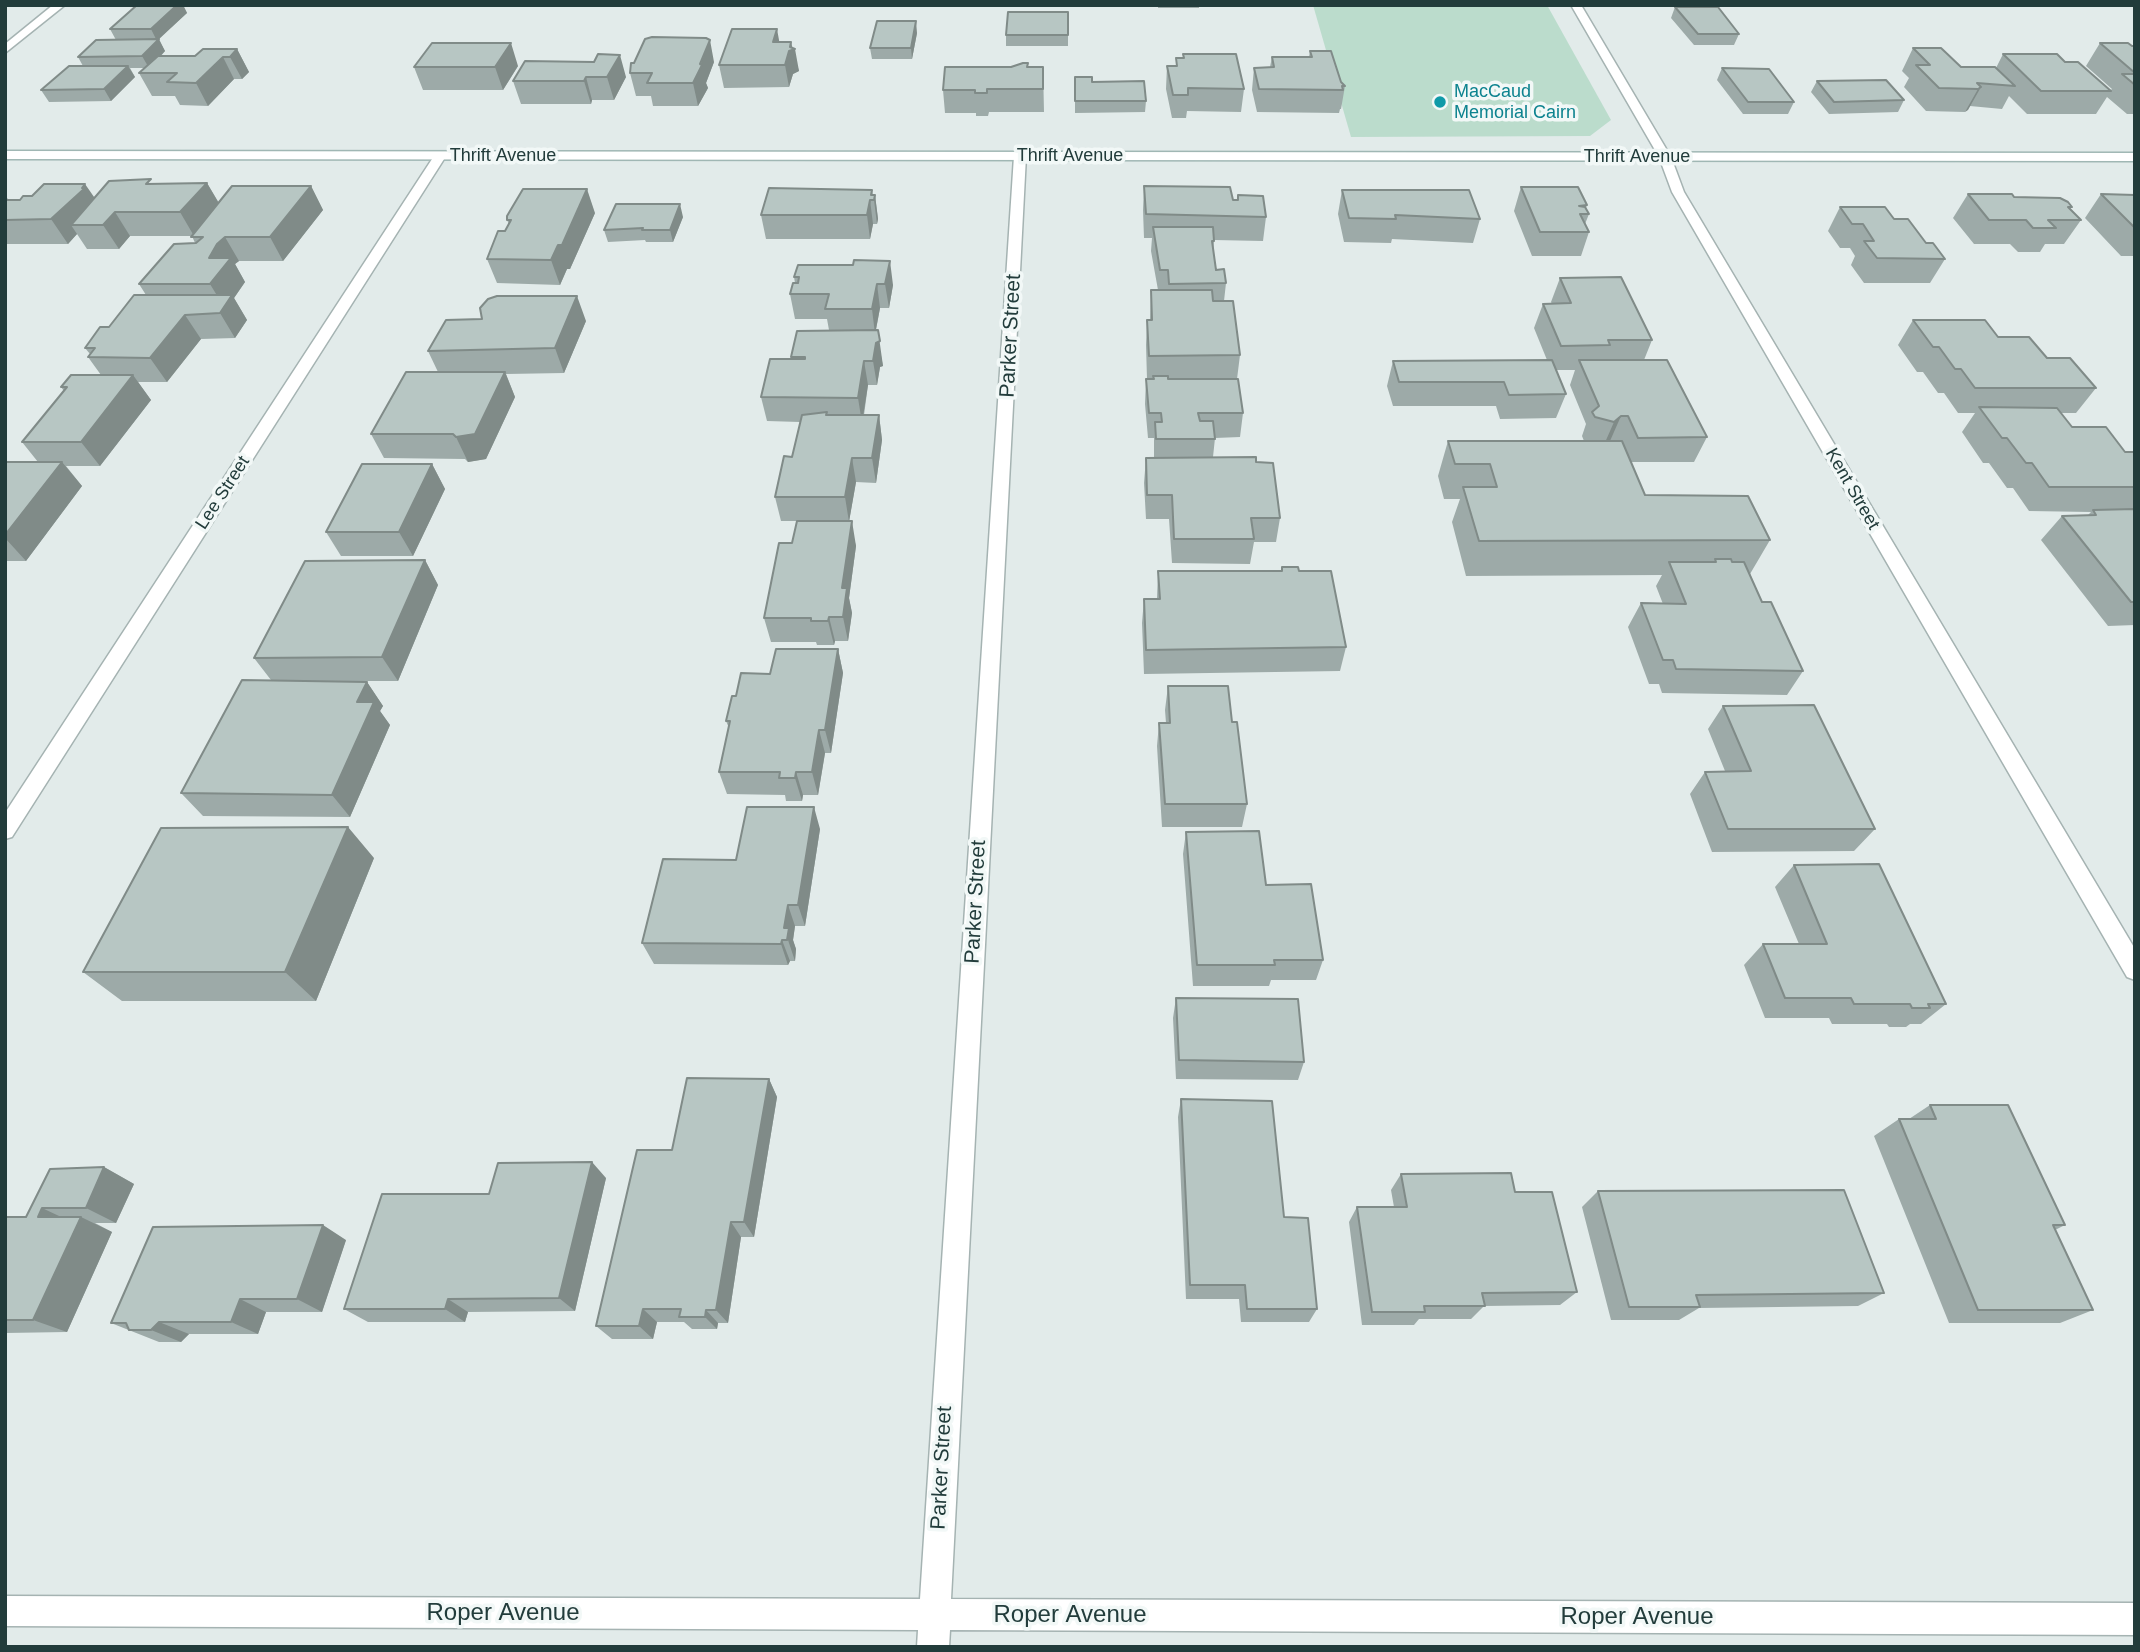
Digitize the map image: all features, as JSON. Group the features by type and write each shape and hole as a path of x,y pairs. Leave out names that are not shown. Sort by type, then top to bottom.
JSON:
{"street":[{"path":"5,50 60,5"},
{"name":"Kent Street","path":"1576,5 1665,157 1678,192 2135,970"},
{"name":"Thrift Avenue","path":"5,155 2135,157"},
{"name":"Lee Street","path":"5,831 440,156"},
{"name":"Parker Street","path":"933,1647 1020,156"},
{"name":"Roper Avenue","path":"5,1611 2135,1619"}],"green space":[{"path":"1313,5 1547,5 1611,120 1590,136 1351,137"}],"building":[{"path":"137,5 177,5 151,29 110,29"},
{"path":"1675,7 1718,7 1739,34 1698,34"},
{"path":"1008,12 1068,12 1068,35 1006,35"},
{"path":"877,21 916,21 911,48 870,48"},
{"path":"732,29 777,29 773,42 791,42 790,47 795,49 789,51 785,65 719,65"},
{"path":"652,37 710,40 693,83 647,83 652,73 630,73 631,63 634,63 645,39"},
{"path":"159,39 142,56 78,57 96,40"},
{"path":"432,43 511,43 495,67 414,67"},
{"path":"2100,43 2128,43 2135,46 2135,73"},
{"path":"1913,48 1941,48 1961,67 1995,67 2015,86 1977,83 1981,87 1978,89 1939,88 1916,65 1930,65"},
{"path":"203,49 237,49 230,57 223,57 196,83 167,82 177,73 139,73 158,56 195,56"},
{"path":"1310,51 1331,51 1341,82 1345,86 1342,86 1343,90 1259,89 1254,68 1274,67 1272,57 1312,57"},
{"path":"598,54 620,55 607,77 586,77 584,81 513,81 525,61 594,62"},
{"path":"1183,54 1236,54 1244,89 1188,88 1188,95 1173,95 1167,66 1177,66 1176,58 1184,58"},
{"path":"2003,54 2057,54 2065,62 2078,62 2111,91 2041,91"},
{"path":"1028,63 1027,67 1043,67 1043,89 987,89 987,93 975,93 975,90 943,90 945,67 1011,67"},
{"path":"69,66 128,66 104,89 41,90"},
{"path":"1722,68 1769,69 1794,102 1748,102"},
{"path":"2122,74 2135,74 2135,85"},
{"path":"1075,77 1092,77 1092,82 1144,81 1146,101 1075,101"},
{"path":"1886,80 1904,100 1834,102 1817,81"},
{"path":"151,179 146,184 207,183 180,212 115,212 103,225 71,225 109,181"},
{"path":"44,184 85,184 82,188 85,188 51,219 5,220 5,200 20,200 23,196 32,196"},
{"path":"232,186 311,186 270,237 225,237 217,244 209,258 231,258 210,284 139,284 174,244 196,243 203,237 191,237"},
{"path":"1144,186 1230,187 1233,200 1238,200 1238,195 1263,196 1266,217 1146,214"},
{"path":"1521,187 1578,187 1587,205 1579,206 1585,207 1589,214 1580,214 1589,232 1540,232"},
{"path":"769,188 872,190 871,195 875,195 874,200 870,200 867,215 761,215"},
{"path":"523,189 587,189 562,245 558,245 551,260 487,259 498,231 505,231 511,220 507,220 507,216"},
{"path":"1342,190 1469,190 1480,219 1395,215 1396,219 1349,218"},
{"path":"1968,194 2060,198 2068,202 2072,207 2068,207 2081,220 2048,220 2056,228 2033,228 2026,220 1989,220"},
{"path":"2101,194 2135,195 2135,228"},
{"path":"616,204 680,204 670,230 604,230"},
{"path":"1840,207 1885,207 1894,219 1908,219 1926,243 1933,243 1945,259 1877,258 1864,241 1874,241 1863,224 1852,224"},
{"path":"1153,227 1213,227 1216,270 1224,269 1226,283 1169,284 1168,270 1160,270"},
{"path":"854,260 890,261 885,284 877,284 872,309 825,309 829,294 790,294 793,283 798,283 799,277 794,277 798,265 853,265"},
{"path":"1621,277 1652,340 1608,340 1610,345 1561,346 1543,304 1571,303 1560,278"},
{"path":"1151,290 1212,290 1213,301 1233,301 1240,355 1149,356 1147,320 1152,320"},
{"path":"134,295 232,295 220,313 185,315 150,358 88,357 95,348 85,348 100,327 109,327"},
{"path":"497,296 577,296 555,348 428,351 446,320 482,319 480,308 488,299"},
{"path":"1913,320 1985,320 1998,337 2029,337 2047,358 2070,358 2096,388 1975,388 1961,369 1955,369 1939,347 1933,347"},
{"path":"878,330 880,341 876,343 873,361 864,361 858,398 761,397 770,359 805,359 791,357 797,331"},
{"path":"1552,360 1566,394 1509,395 1504,382 1399,382 1393,361"},
{"path":"1579,360 1667,360 1707,437 1638,438 1628,416 1621,416 1614,422 1595,417 1592,412 1599,406"},
{"path":"406,372 505,372 475,434 456,437 453,434 371,434"},
{"path":"71,375 133,375 81,442 22,442 67,387 61,387"},
{"path":"1153,376 1168,376 1168,379 1238,379 1243,413 1198,413 1200,421 1213,421 1215,439 1156,439 1155,422 1162,422 1161,413 1149,413 1146,379 1154,379"},
{"path":"1979,407 2057,408 2072,427 2106,427 2125,452 2135,452 2135,487 2049,487 2032,463 2026,463 2007,438 2002,438"},
{"path":"827,412 826,415 879,415 872,458 852,458 845,497 775,497 784,456 792,457 802,415"},
{"path":"1448,441 1622,441 1645,495 1748,496 1770,540 1479,541 1463,487 1497,487 1490,464 1455,464"},
{"path":"1256,457 1256,462 1273,463 1280,518 1251,518 1254,539 1174,539 1172,495 1147,495 1146,458"},
{"path":"62,462 5,535 5,463"},
{"path":"362,464 432,464 399,532 326,532"},
{"path":"2135,509 2135,602 2131,602 2062,516 2096,515 2093,510"},
{"path":"797,521 852,521 842,588 847,588 843,617 829,617 828,621 811,621 811,618 764,618 779,543 792,543"},
{"path":"1715,559 1744,562 1762,602 1771,602 1803,671 1676,669 1673,660 1663,660 1641,603 1686,604 1669,562 1716,562"},
{"path":"425,560 382,657 254,658 305,561"},
{"path":"1282,567 1298,567 1299,571 1331,571 1346,647 1146,650 1144,599 1160,599 1158,571 1282,571"},
{"path":"776,649 838,649 825,730 819,730 812,772 796,772 795,778 779,778 780,772 719,772 730,721 726,721 741,673 770,674"},
{"path":"242,680 367,682 357,702 374,702 332,795 181,793"},
{"path":"1168,686 1228,686 1232,722 1237,722 1247,804 1165,804 1159,723 1170,723"},
{"path":"1814,705 1875,829 1728,829 1705,772 1751,771 1723,706"},
{"path":"747,807 814,807 798,905 788,905 784,928 789,928 787,940 782,940 781,944 642,943 663,859 736,860"},
{"path":"348,827 285,972 83,972 161,828"},
{"path":"1259,831 1266,885 1311,884 1323,960 1274,960 1275,965 1197,965 1186,832"},
{"path":"1879,864 1946,1004 1928,1004 1930,1008 1912,1008 1910,1004 1854,1004 1851,998 1785,998 1763,944 1827,944 1794,865"},
{"path":"1176,998 1298,999 1304,1062 1179,1060"},
{"path":"687,1078 769,1079 744,1222 731,1222 716,1310 706,1310 705,1317 679,1317 681,1309 643,1309 639,1326 596,1326 637,1150 672,1150"},
{"path":"1181,1099 1272,1101 1284,1217 1308,1218 1317,1309 1247,1309 1245,1285 1190,1285"},
{"path":"1930,1105 2008,1105 2065,1225 2053,1225 2093,1310 1978,1310 1899,1119 1936,1119"},
{"path":"592,1162 559,1298 448,1299 445,1309 344,1309 382,1194 489,1194 498,1163"},
{"path":"104,1167 86,1208 42,1208 38,1217 81,1217 33,1320 5,1320 5,1217 26,1217 50,1169"},
{"path":"1511,1173 1515,1192 1552,1192 1577,1292 1482,1293 1485,1306 1424,1306 1425,1312 1372,1312 1357,1207 1407,1207 1401,1174"},
{"path":"1844,1190 1884,1293 1696,1295 1700,1307 1629,1307 1598,1191"},
{"path":"323,1225 297,1299 240,1299 231,1322 159,1322 151,1330 129,1330 126,1323 111,1323 153,1227"}],"place":[{"name":"MacCaud Memorial Cairn","path":"1440,102"}]}
